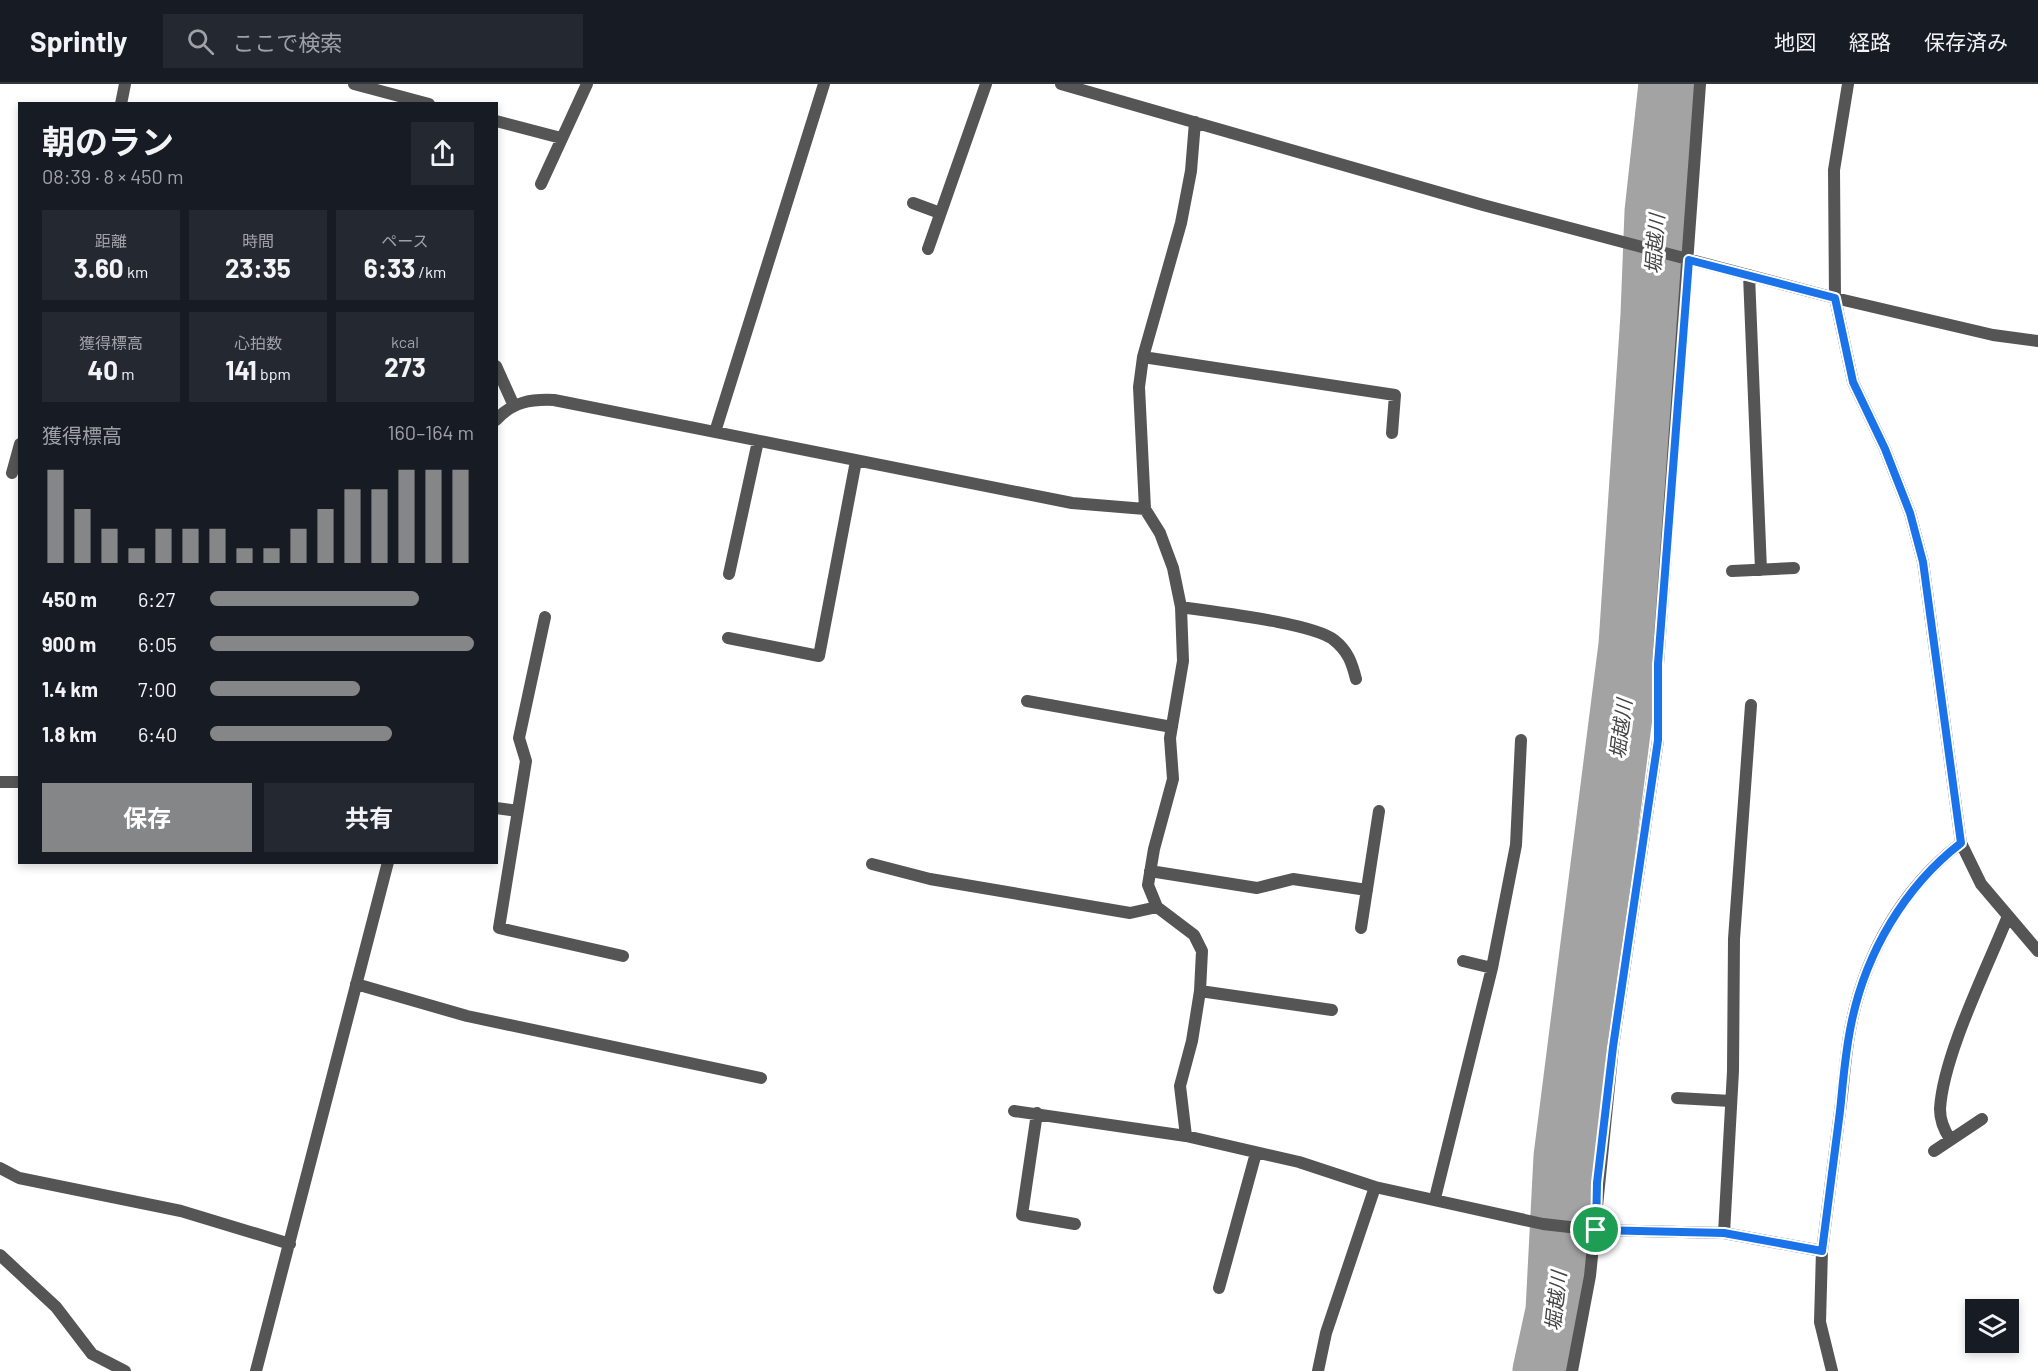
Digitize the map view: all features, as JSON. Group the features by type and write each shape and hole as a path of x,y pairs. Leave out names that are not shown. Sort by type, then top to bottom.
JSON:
{"street":[{"path":"121,102 125,84"},
{"path":"354,84 422,102"},
{"path":"541,184 587,84"},
{"path":"715,432 824,84"},
{"path":"928,249 986,84"},
{"path":"1064,84 1483,205 1835,298 1994,335 2038,341"},
{"path":"1572,1371 1590,1276 1590,1230 1613,1047 1658,740 1659,652 1684,258 1700,84"},
{"path":"1848,84 1834,170 1835,298 1853,382 1885,449 1910,513 1923,562 1961,843 1981,884 2038,951"},
{"path":"498,122 561,138"},
{"path":"1186,1136 1180,1086 1192,1041 1200,992 1202,951 1194,935 1157,908 1148,885 1173,779 1170,738 1183,661 1181,607 1173,568 1160,534 1145,509 1139,387 1143,357 1181,223 1191,171 1195,122"},
{"path":"913,203 940,213"},
{"path":"1749,275 1761,570"},
{"path":"1143,357 1395,395 1392,433"},
{"path":"498,370 514,406"},
{"path":"498,418 514,406 532,399 554,400 1072,503 1145,509"},
{"path":"729,574 758,441"},
{"path":"10,472 18,450"},
{"path":"728,638 819,656 856,461"},
{"path":"1732,571 1794,568"},
{"path":"1181,607 1313,629 1334,639 1350,656 1356,679"},
{"path":"546,617 519,738 526,761 499,928 623,956"},
{"path":"1027,701 1172,727"},
{"path":"1724,1233 1731,1101 1734,939 1751,705"},
{"path":"1435,1198 1491,968 1516,845 1521,740"},
{"path":"0,782 18,782"},
{"path":"498,808 518,811"},
{"path":"1361,928 1379,811"},
{"path":"1832,1371 1820,1322 1822,1251 1851,1025 1865,976 1884,932 1916,885 1935,863 1961,843"},
{"path":"255,1371 387,864"},
{"path":"872,864 930,879 1130,913 1157,908"},
{"path":"1150,871 1257,888 1293,879 1367,890"},
{"path":"1950,1139 1942,1126 1940,1110 1946,1077 2008,916"},
{"path":"1463,961 1491,968"},
{"path":"356,984 467,1016 761,1078"},
{"path":"1200,992 1332,1010"},
{"path":"1677,1098 1731,1101"},
{"path":"1014,1111 1186,1136 1256,1154 1299,1162 1375,1187 1435,1198 1542,1224 1590,1230 1724,1233 1822,1251"},
{"path":"1037,1113 1022,1215 1075,1224"},
{"path":"1934,1151 1982,1119"},
{"path":"1219,1288 1256,1154"},
{"path":"0,1168 19,1178 181,1211 290,1244"},
{"path":"1318,1371 1326,1333 1375,1187"},
{"path":"0,1255 56,1307 92,1354 125,1371"}],"waterway":[{"name":"堀越川","path":"1544,1371 1557,1311 1565,1157 1630,645 1652,315 1656,212 1670,84"}],"route":[{"path":"1689,260 1835,298 1853,382 1885,449 1910,513 1923,562 1961,843 1935,863 1916,885 1884,932 1865,976 1851,1025 1822,1251 1724,1233 1596,1230 1597,1183 1613,1047 1658,740 1658,664 1677,392 1689,260"}]}
